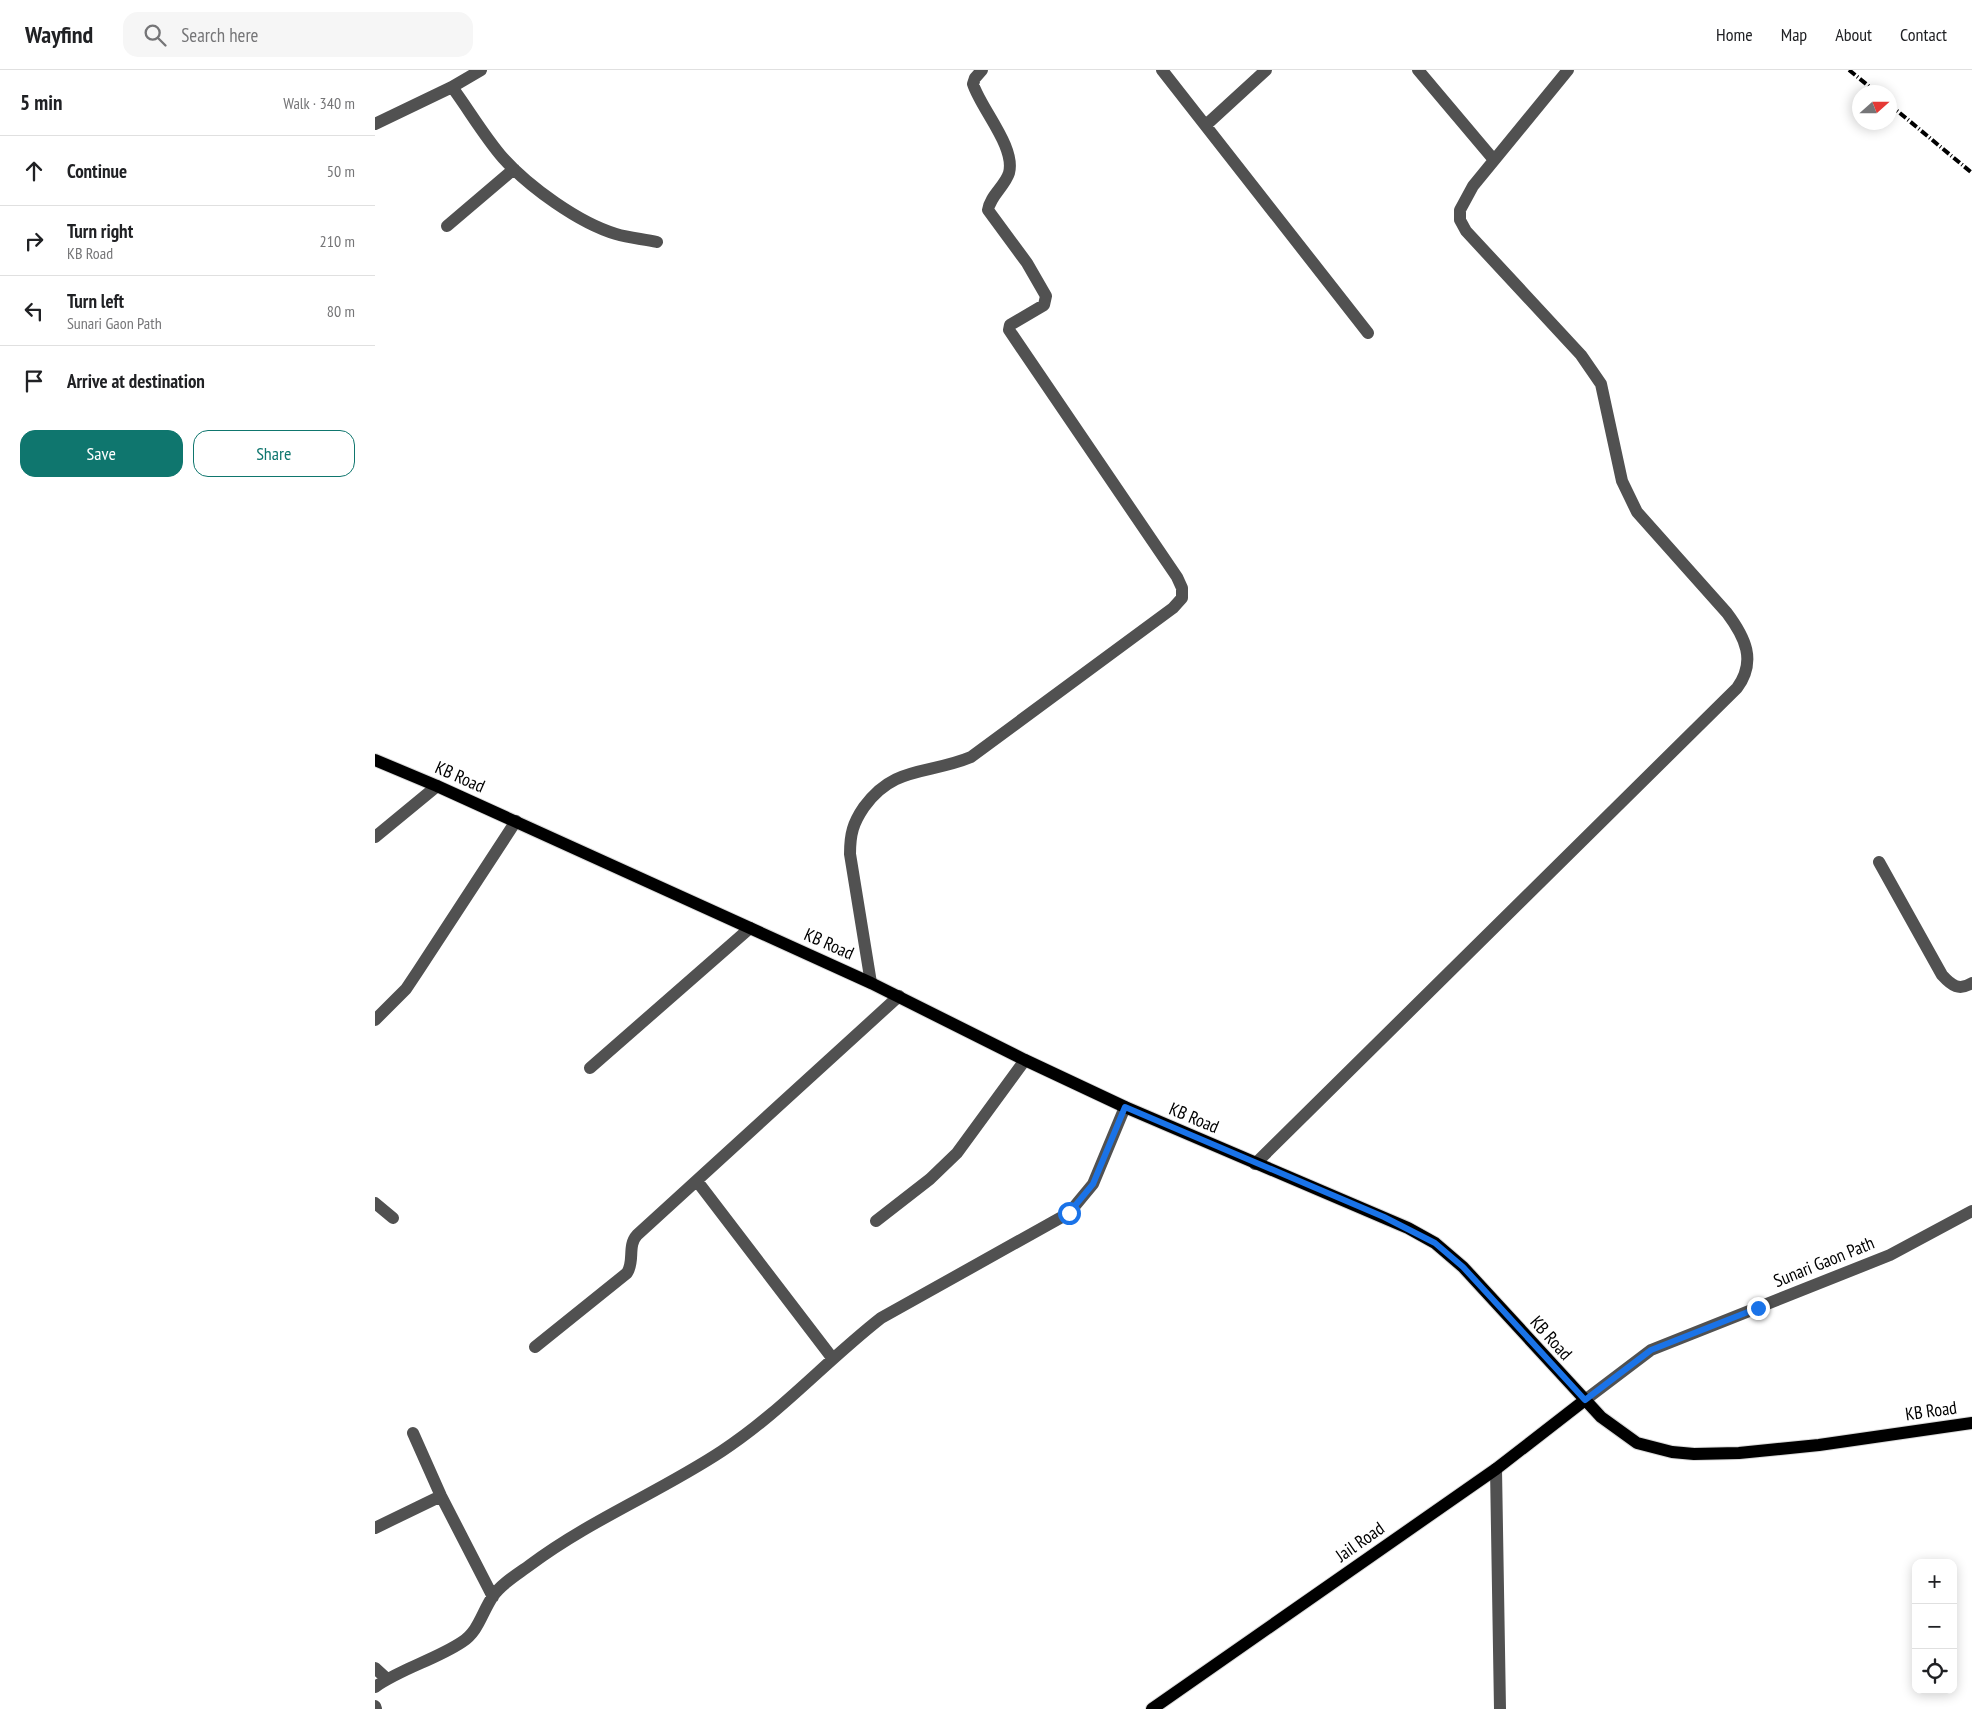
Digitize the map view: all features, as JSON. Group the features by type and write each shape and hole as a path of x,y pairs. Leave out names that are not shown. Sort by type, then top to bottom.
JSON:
{"main road":[{"name":"KB Road","path":"375,760 516,821 871,983 1025,1060 1125,1107 1255,1164 1384,1217 1435,1243 1463,1267 1585,1400 1617,1430 1637,1443 1671,1452 1694,1454 1819,1445 1972,1423"},
{"name":"Jail Road","path":"1152,1709 1496,1469 1585,1400"}],"street":[{"path":"375,124 452,87 481,70"},
{"path":"871,983 850,854 850,835 854,821 871,797 893,778 953,764 971,757 1173,608 1182,598 1182,588 1177,577 1009,330 1010,325 1044,305 1046,296 1027,263 988,210 1009,175 1010,166 1004,144 973,84 975,78 983,70"},
{"path":"1162,70 1368,333"},
{"path":"1206,125 1266,70"},
{"path":"1418,70 1494,160"},
{"path":"1255,1164 1745,678 1749,664 1747,650 1740,630 1637,512 1629,498 1622,481 1606,399 1601,384 1581,355 1466,231 1461,220 1460,210 1465,200 1494,160 1568,70"},
{"path":"452,87 492,144 514,169 555,201 598,227 617,234 657,242"},
{"path":"447,226 514,169"},
{"path":"375,837 437,786"},
{"path":"375,1020 406,989 516,821"},
{"path":"1879,862 1942,975 1949,984 1957,988 1972,983"},
{"path":"590,1068 750,928"},
{"path":"535,1347 627,1272 631,1267 633,1240 899,996"},
{"path":"876,1221 930,1179 957,1153 1025,1060"},
{"path":"375,1687 387,1679 448,1651 471,1636 493,1597 509,1581 569,1538 671,1482 723,1450 768,1417 859,1335 895,1309 1069,1213 1093,1184 1125,1107"},
{"path":"697,1181 833,1359"},
{"path":"375,1203 393,1218"},
{"name":"Sunari Gaon Path","path":"1585,1400 1651,1350 1890,1254 1972,1211"},
{"path":"413,1433 441,1496 493,1597"},
{"path":"1496,1469 1500,1709"},
{"path":"375,1528 441,1496"},
{"path":"375,1668 387,1679"}],"railway":[{"path":"1849,70 1867,85"},
{"path":"1897,111 1972,173"}],"route":[{"path":"1069,1213 1093,1184 1125,1107 1301,1184 1384,1217 1435,1243 1463,1267 1585,1400 1651,1350 1758,1308"}]}
